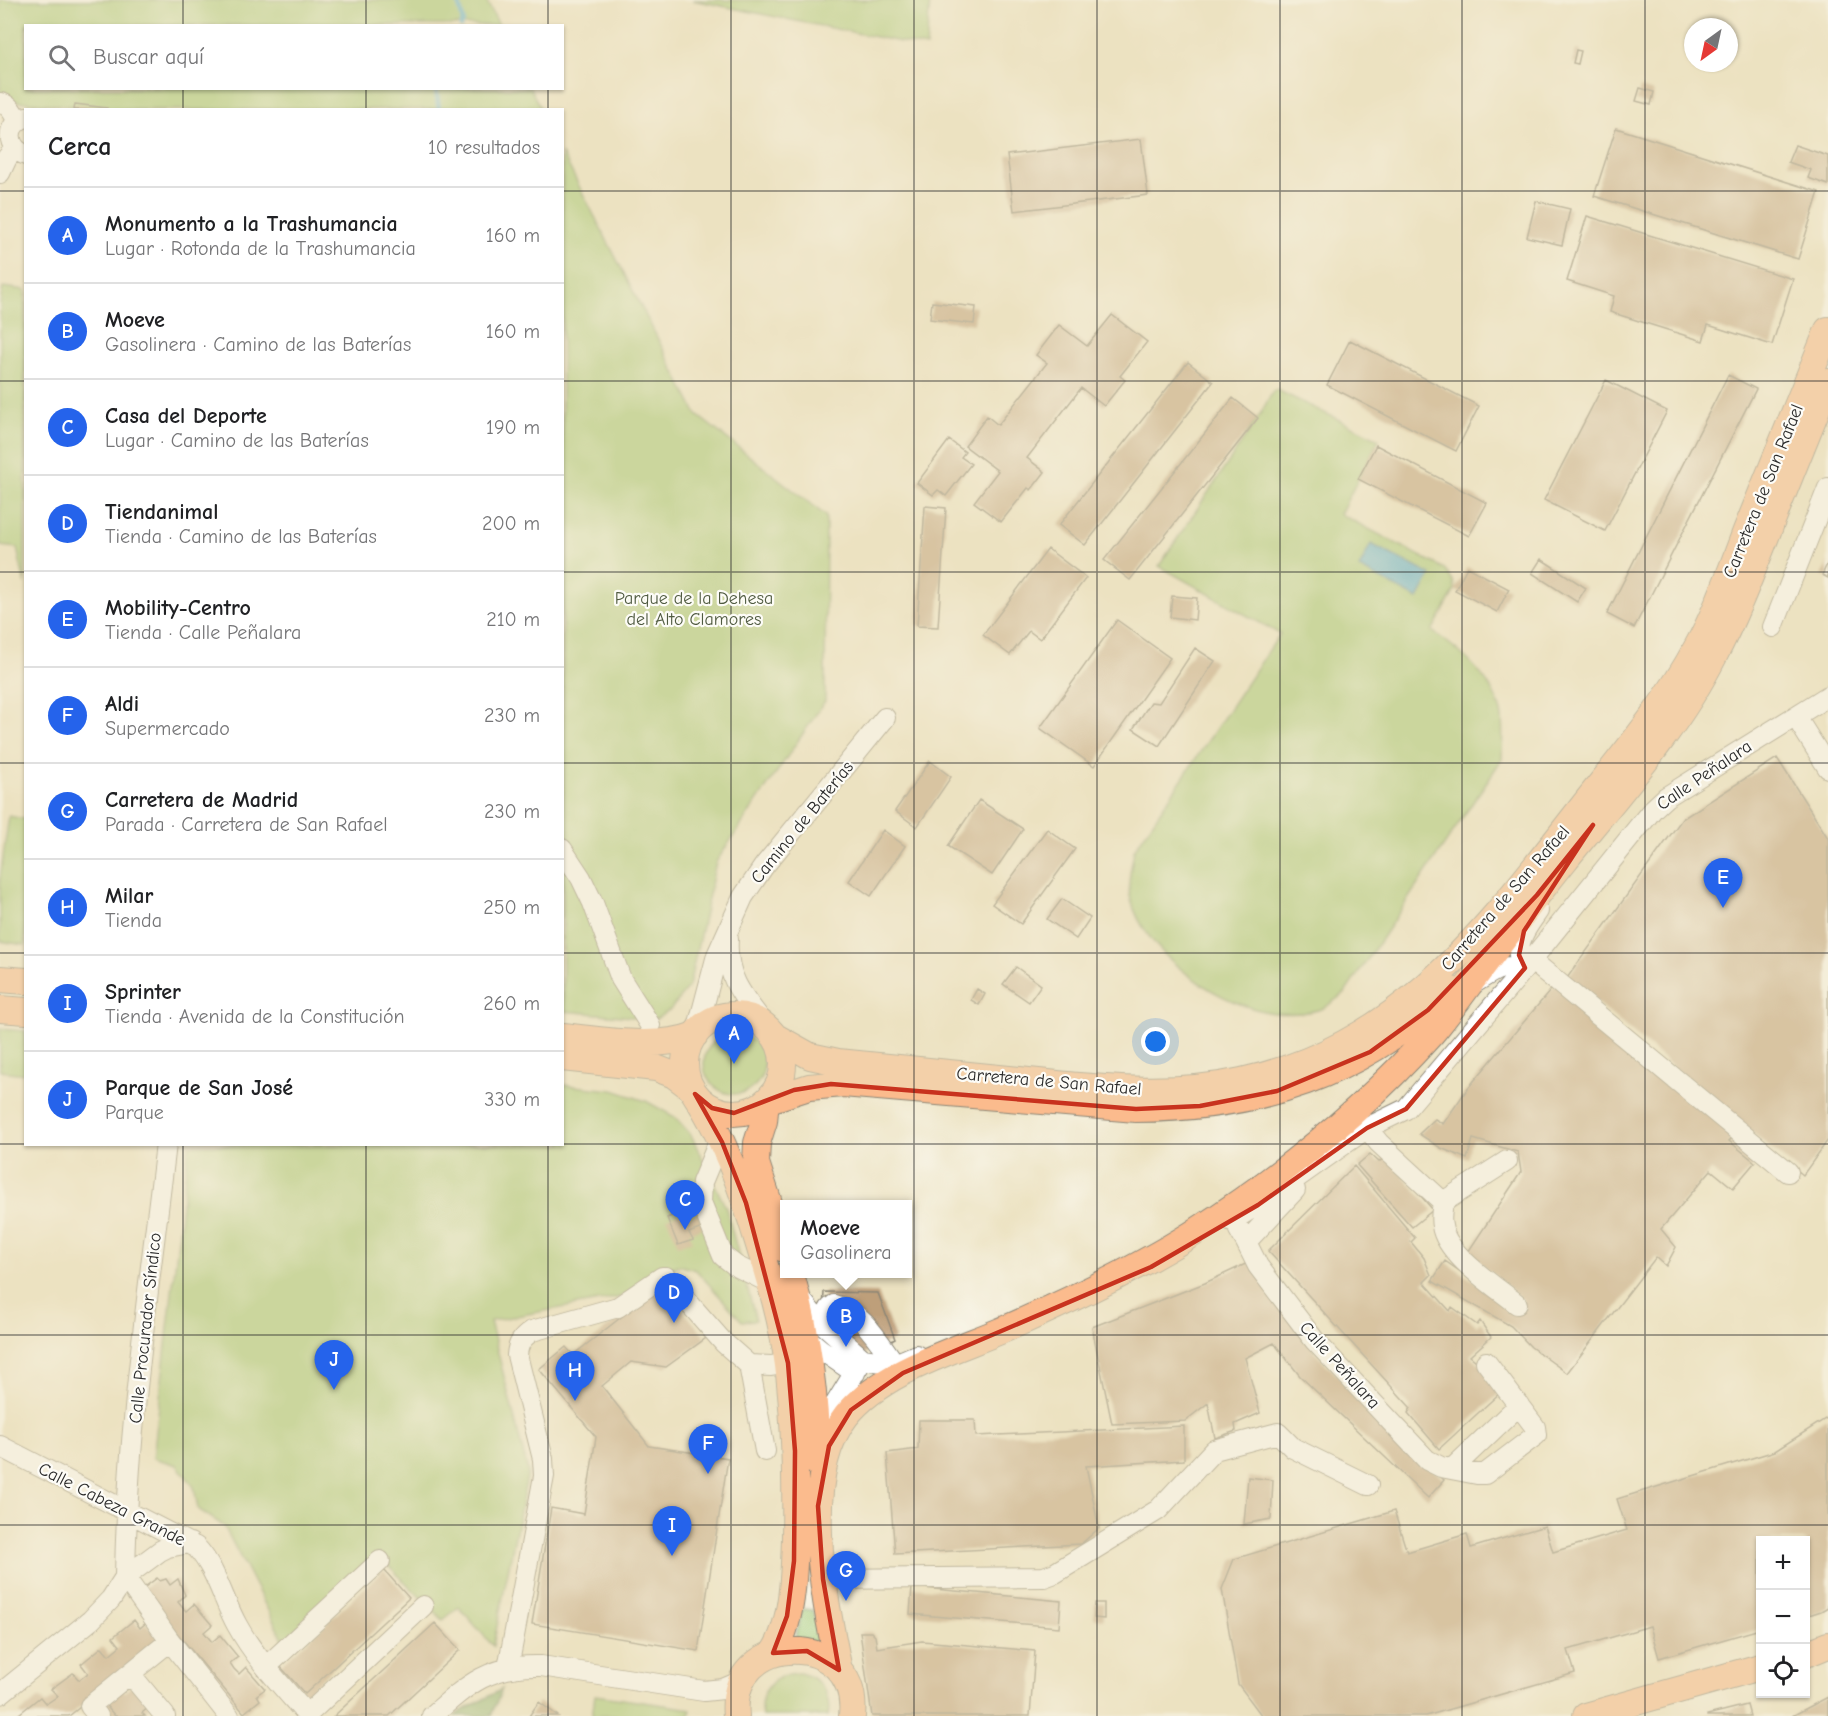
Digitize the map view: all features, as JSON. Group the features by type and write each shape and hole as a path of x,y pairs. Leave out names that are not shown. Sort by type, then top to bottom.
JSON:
{"main road":[{"name":"Carretera de San Rafael","path":"771,1033 810,1056 838,1062 1081,1087 1159,1090 1212,1086 1269,1074 1318,1056 1379,1024 1430,984 1487,923 1646,726 1677,681 1706,630 1828,330"},
{"name":"Carretera de San Rafael","path":"852,1716 851,1692 839,1670 823,1579 818,1506 823,1466 831,1440 846,1416 869,1394 903,1373 1071,1298 1130,1269 1190,1235 1292,1163 1375,1091 1433,1031 1671,725 1696,688 1736,611 1828,382"},
{"name":"Carretera de San Rafael","path":"766,1101 794,1090 831,1084 1136,1109 1235,1102 1277,1092 1350,1063 1409,1026 1461,980 1537,895"},
{"path":"0,979 24,981"},
{"path":"0,1009 24,1011"},
{"path":"564,1036 653,1043 675,1042 696,1033 717,1018 735,1015 753,1019 771,1033 781,1053 782,1070 777,1087 766,1101 747,1111 729,1113 712,1108 693,1090 662,1070 564,1058"},
{"path":"696,1033 688,1046 685,1060 686,1074 720,1138 746,1203 780,1264"},
{"path":"766,1101 764,1121 757,1143 756,1163 780,1237"},
{"path":"792,1285 816,1327 810,1374 816,1434 818,1506"},
{"path":"773,1653 787,1616 794,1561 795,1451 788,1363 792,1285"},
{"path":"1810,1652 1828,1645"},
{"path":"736,1713 737,1696 742,1681 755,1664 773,1653 790,1650 807,1651 824,1658 839,1670"},
{"path":"1586,1716 1756,1669"}],"street":[{"path":"0,103 5,103 21,119 10,132 11,144 20,152 7,158 0,173"},
{"path":"1773,627 1828,488"},
{"name":"Calle Peñalara","path":"895,1364 1005,1317 1112,1286 1151,1267 1274,1194 1367,1128 1401,1112 1418,1097 1659,803 1828,696"},
{"path":"1796,717 1828,768"},
{"name":"Camino de Baterías","path":"696,1033 717,956 753,880 885,718"},
{"path":"1593,825 1524,931 1519,955 1788,1172"},
{"path":"564,852 581,878 593,903 619,973 650,1025"},
{"name":"Camino de Baterías","path":"728,932 727,959 732,977 771,1033"},
{"path":"1466,989 1504,967 1528,964"},
{"path":"1367,1128 1379,1143 1443,1202 1442,1226 1453,1251 1517,1304"},
{"path":"720,1138 702,1182 701,1202 723,1256 736,1266 792,1285"},
{"name":"Calle Procurador Síndico","path":"125,1577 126,1511 143,1338 166,1146"},
{"name":"Calle Peñalara","path":"1246,1242 1325,1158"},
{"path":"1443,1202 1507,1161"},
{"name":"Calle Peñalara","path":"1233,1220 1258,1266 1315,1341 1427,1460 1452,1469 1485,1474 1536,1434 1535,1426 1486,1362"},
{"path":"508,1668 544,1476 543,1459 517,1355 520,1341 525,1336 532,1331 618,1307 666,1277 724,1343 749,1365 765,1451"},
{"path":"834,1305 844,1307 853,1312 895,1364 859,1366 820,1349 816,1327 829,1308 834,1305"},
{"path":"816,1327 859,1366"},
{"path":"749,1365 771,1366 788,1363"},
{"path":"816,1434 859,1366"},
{"path":"1452,1469 1519,1405"},
{"path":"823,1579 1044,1577 1055,1573 1158,1510 1214,1450 1278,1433 1293,1448 1368,1485"},
{"name":"Calle Cabeza Grande","path":"0,1446 190,1543 202,1554 238,1627 266,1667 307,1716"},
{"path":"0,1694 91,1620 111,1599 125,1577 160,1551 168,1547 190,1543"},
{"path":"266,1667 380,1561"},
{"path":"125,1577 170,1641 229,1716"},
{"path":"307,1716 423,1606"},
{"path":"94,1711 126,1677 170,1641"},
{"path":"432,1716 464,1689 495,1671 508,1668 541,1666 704,1691 723,1689 742,1681"},
{"path":"126,1677 136,1681 165,1716"},
{"path":"704,1691 736,1713"}],"highlighted area":[{"path":"1593,825 1524,931 1519,955 1525,968 1406,1109 1367,1128 1258,1205 1151,1267 903,1373 851,1410 829,1446 818,1506 823,1579 839,1670 807,1651 773,1653 787,1616 794,1561 795,1451 788,1363 746,1203 722,1142 695,1094 712,1108 734,1113 794,1090 831,1084 1136,1109 1200,1106 1277,1091 1370,1052 1428,1010 1537,895"}],"green space":[{"path":"0,0 486,0 498,24 24,24 24,90 531,90 540,108 92,108 0,100"},
{"path":"692,0 930,0 926,47"},
{"name":"Parque de la Dehesa del Alto Clamores","path":"564,157 697,415 826,516 825,701 716,862 689,986 671,1009 656,1019 564,1011"},
{"path":"3,287 24,290 24,580 17,548 0,546 0,303"},
{"path":"1277,390 1379,439 1340,514 1445,569 1454,583 1455,590 1432,631 1464,656 1483,676 1497,699 1503,729 1502,759 1345,993 1321,1009 1291,1014 1263,1011 1243,1005 1202,985 1183,971 1151,938 1139,919 1129,888 1134,850 1280,634 1159,566 1258,418 1273,391"},
{"path":"9,816 24,819 24,945 0,941 0,877"},
{"path":"0,1029 24,1031 24,1074 0,1071"},
{"path":"728,1034 740,1034 751,1039 759,1047 764,1064 762,1076 751,1089 740,1094 728,1094 717,1089 709,1081 704,1070 704,1058 709,1047 717,1039"},
{"path":"564,1085 613,1090 646,1101 675,1117 691,1135 726,1208 756,1320 742,1321 696,1270 678,1265 621,1297 490,1321 528,1472 493,1646 459,1607 443,1620 377,1554 284,1641 224,1526 198,1509 194,1487 177,1465 153,1458 189,1146 564,1146"},
{"path":"802,1609 813,1610 818,1644 795,1640"},
{"path":"800,1673 807,1675 823,1688 828,1701 828,1716 762,1716 762,1699 770,1685 783,1676"},
{"path":"502,1689 491,1716 453,1716"},
{"path":"595,1695 691,1709 690,1716 592,1716"}],"water":[{"path":"1371,544 1431,575 1418,599 1359,568"}],"building":[{"path":"1576,50 1581,51 1578,64 1573,63"},
{"path":"1640,88 1654,92 1651,105 1636,101"},
{"path":"75,104 107,108 74,108"},
{"path":"1616,128 1819,192 1798,259 1594,196"},
{"path":"1141,139 1148,195 1014,211 1007,155"},
{"path":"1795,145 1828,156 1828,185 1808,178 1811,170 1788,162"},
{"path":"1536,201 1570,209 1562,245 1527,237"},
{"path":"1587,216 1793,279 1772,345 1708,325 1703,341 1610,312 1614,296 1567,281"},
{"path":"932,302 976,307 974,324 930,319"},
{"path":"1112,315 1147,342 1120,376 1125,380 1104,406 1081,388 1027,458 1045,472 1031,490 1028,488 1001,522 974,502 998,471 965,446 987,416 998,425 1047,363 1036,355 1059,325 1087,346"},
{"path":"1350,340 1479,406 1456,451 1327,385"},
{"path":"1188,362 1213,382 1085,545 1059,525"},
{"path":"1728,375 1756,389 1634,628 1607,614"},
{"path":"1606,380 1667,411 1605,531 1544,500"},
{"path":"1233,398 1258,418 1130,580 1104,560"},
{"path":"949,440 965,452 961,457 971,464 946,496 938,490 933,495 917,483"},
{"path":"1376,445 1487,503 1469,536 1358,479"},
{"path":"925,506 946,508 938,627 917,626"},
{"path":"1048,549 1086,578 1040,639 1029,631 1010,655 983,635"},
{"path":"1541,559 1586,588 1577,602 1532,573"},
{"path":"1828,562 1828,578 1822,575"},
{"path":"1467,567 1509,589 1497,612 1455,590"},
{"path":"1172,596 1197,598 1195,620 1170,617"},
{"path":"1117,620 1170,658 1094,766 1040,728"},
{"path":"1195,648 1215,661 1159,746 1133,729 1151,702 1159,703"},
{"path":"1777,758 1828,838 1828,1140 1803,1175 1567,978 1682,819"},
{"path":"930,761 951,777 917,827 895,811"},
{"path":"979,800 1023,829 992,875 948,846"},
{"path":"1047,829 1075,849 1021,924 992,904"},
{"path":"883,830 905,846 871,896 849,881"},
{"path":"1062,899 1090,918 1076,939 1047,919"},
{"path":"1016,967 1041,985 1029,1002 1003,984"},
{"path":"1555,985 1734,1136 1729,1141 1755,1162 1733,1188 1711,1170 1661,1229 1676,1247 1666,1266 1656,1257 1567,1373 1531,1347 1511,1326 1432,1281 1445,1261 1517,1311 1523,1300 1468,1252 1521,1172 1518,1152 1473,1139 1467,1159 1441,1148 1419,1134 1435,1119 1443,1124 1468,1088"},
{"path":"977,989 985,994 979,1005 971,1000"},
{"path":"1370,1154 1379,1162 1386,1156 1433,1210 1412,1227 1357,1165"},
{"path":"1354,1166 1415,1238 1411,1242 1424,1258 1431,1275 1424,1282 1450,1311 1452,1307 1477,1325 1480,1321 1491,1337 1470,1356 1486,1369 1502,1391 1439,1449 1408,1413 1411,1408 1268,1251"},
{"path":"682,1212 685,1218 699,1213 705,1227 689,1233 693,1240 678,1245 667,1218"},
{"path":"1252,1261 1319,1357 1444,1480 1428,1498 1300,1376 1274,1343 1245,1358 1260,1413 1235,1424 1236,1431 1215,1438 1208,1403 1185,1421 1112,1424 1092,1327 1205,1283"},
{"path":"662,1285 706,1338 666,1367 631,1362 602,1386 649,1446 728,1458 698,1651 532,1624 551,1508 584,1514 596,1437 539,1369 566,1347 573,1355"},
{"path":"824,1292 878,1293 895,1339 846,1363 821,1347"},
{"path":"1828,1417 1828,1607 1821,1611 1810,1615 1810,1536 1756,1536 1756,1630 1659,1658 1650,1626 1568,1650 1575,1673 1426,1716 1262,1716 1238,1684 1222,1589 1234,1559 1394,1511 1407,1552 1467,1534 1471,1548 1545,1526 1553,1552 1627,1530 1617,1499 1775,1451"},
{"path":"919,1420 975,1420 976,1436 1184,1426 1184,1460 1086,1466 1099,1528 1081,1544 895,1554 887,1453 918,1449"},
{"path":"1248,1477 1273,1480 1271,1519 1244,1524"},
{"path":"384,1570 409,1598 305,1694 280,1666"},
{"path":"157,1578 160,1581 166,1579 170,1585 178,1579 185,1595 178,1602 186,1611 194,1604 212,1625 204,1632 212,1642 220,1635 238,1657 230,1663 234,1669 239,1674 246,1667 265,1689 257,1695 260,1700 244,1713 141,1590"},
{"path":"912,1587 1061,1601 1059,1627 910,1614"},
{"path":"1095,1603 1104,1603 1104,1619 1094,1618"},
{"path":"134,1620 140,1628 146,1623 161,1641 69,1716 21,1716 19,1714 40,1697 46,1704 58,1696 51,1689 73,1673 79,1680 88,1673 81,1664 102,1647 109,1655 120,1646 113,1637"},
{"path":"435,1623 460,1650 389,1716 334,1716"},
{"path":"860,1632 871,1632 875,1636 877,1648 922,1641 1035,1651 1030,1716 872,1716"},
{"path":"132,1686 150,1706 142,1713 145,1716 115,1716 103,1702 121,1688 124,1692"},
{"path":"1828,1697 1828,1716 1792,1716"},
{"path":"539,1702 558,1716 529,1716"},
{"path":"1747,1705 1750,1716 1707,1716 1707,1715"}],"waterway":[{"path":"458,0 462,24"},
{"path":"436,90 439,108"}],"place":[{"name":"Mobility-Centro","path":"1723,908"},
{"name":"Monumento a la Trashumancia","path":"734,1064"},
{"name":"Casa del Deporte","path":"685,1230"},
{"name":"Tiendanimal","path":"674,1323"},
{"name":"Moeve","path":"846,1347"},
{"name":"Parque de San José","path":"334,1390"},
{"name":"Milar","path":"575,1401"},
{"name":"Aldi","path":"708,1474"},
{"name":"Sprinter","path":"672,1556"},
{"name":"Carretera de Madrid","path":"846,1601"}]}
